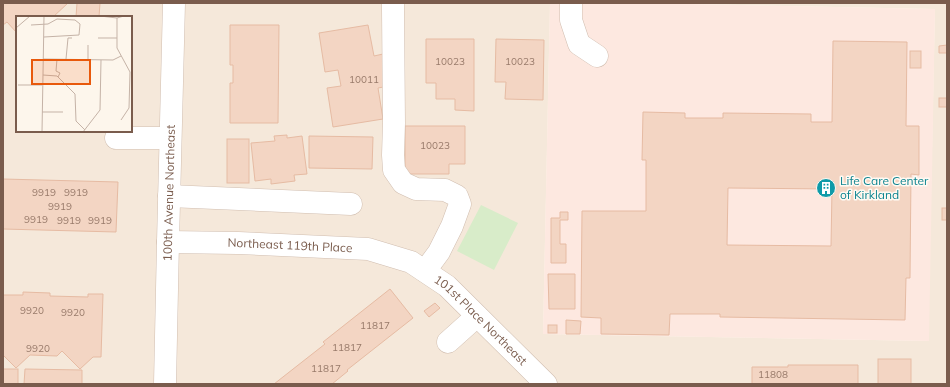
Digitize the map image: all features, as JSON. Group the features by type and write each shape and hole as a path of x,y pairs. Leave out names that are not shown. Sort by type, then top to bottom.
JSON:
{"street":[{"name":"100th Avenue Northeast","path":"165,384 174,3"},
{"path":"394,3 392,10 394,123 392,155 394,170 403,183 416,189 445,190 457,196 460,204 452,226 454,240 418,267"},
{"path":"571,3 571,20 579,44 596,56"},
{"path":"116,138 170,138"},
{"path":"169,196 351,204"},
{"name":"Northeast 119th Place","path":"168,242 238,243 368,249 418,267"},
{"name":"101st Place Northeast","path":"418,267 447,286 546,384"},
{"path":"448,342 477,316"}],"shaded area":[{"path":"3,3 550,3 543,334 928,341 935,9 644,3 947,3 947,384 3,384"},
{"path":"550,3 644,3 935,9 929,341 543,334"}],"green space":[{"path":"481,205 518,223 494,270 457,251"}],"building":[{"path":"3,3 68,3 54,16 16,16 16,32 7,22 3,25"},
{"path":"77,3 100,3 99,16 76,16"},
{"path":"230,25 279,25 278,123 230,123 230,83 233,83 233,65 230,65"},
{"path":"368,25 374,56 383,54 389,86 378,88 383,119 333,127 327,88 341,86 338,70 325,72 319,33"},
{"path":"426,39 474,39 474,111 455,110 455,99 436,99 436,83 426,83"},
{"path":"496,39 544,40 543,100 505,99 506,82 495,82"},
{"name":"Life Care Center of Kirkland","path":"833,41 907,42 906,126 919,126 919,175 911,174 910,278 906,278 905,320 720,317 720,314 670,314 669,335 601,334 601,318 581,317 582,211 646,211 646,160 642,160 643,112 685,113 685,118 723,118 723,113 811,114 811,122 832,122","holes":["728,188 832,189 831,246 727,245"]},
{"path":"947,45 947,53 939,53 939,46"},
{"path":"910,51 921,51 921,68 910,68"},
{"path":"939,98 947,98 947,107 939,107"},
{"path":"405,126 465,126 465,164 449,164 449,174 405,174"},
{"path":"287,135 287,138 302,136 307,174 294,175 295,181 271,184 271,179 255,181 251,143 275,141 274,136"},
{"path":"309,136 373,137 372,169 309,168"},
{"path":"227,139 249,139 249,183 227,183"},
{"path":"3,179 118,182 116,232 3,229"},
{"path":"942,208 947,208 947,220 942,220"},
{"path":"560,212 568,212 568,220 560,220 560,244 566,244 566,263 551,263 551,218 560,218"},
{"path":"548,274 575,274 575,309 549,309"},
{"path":"390,289 413,318 347,370 348,371 332,384 274,384 325,344 323,342"},
{"path":"23,292 50,293 50,296 88,297 88,294 103,294 101,357 93,357 80,369 62,351 57,356 30,355 16,368 3,355 3,295 23,295"},
{"path":"435,303 440,308 429,317 424,311"},
{"path":"566,320 581,321 580,334 566,334"},
{"path":"548,325 557,325 557,333 548,333"},
{"path":"878,359 911,359 911,384 878,384"},
{"path":"788,365 858,365 858,384 752,384 752,367 788,367"},
{"path":"3,369 18,369 18,384 3,384"},
{"path":"25,369 82,370 82,384 24,384"}],"place":[{"name":"Life Care Center of Kirkland","path":"826,188"}]}
